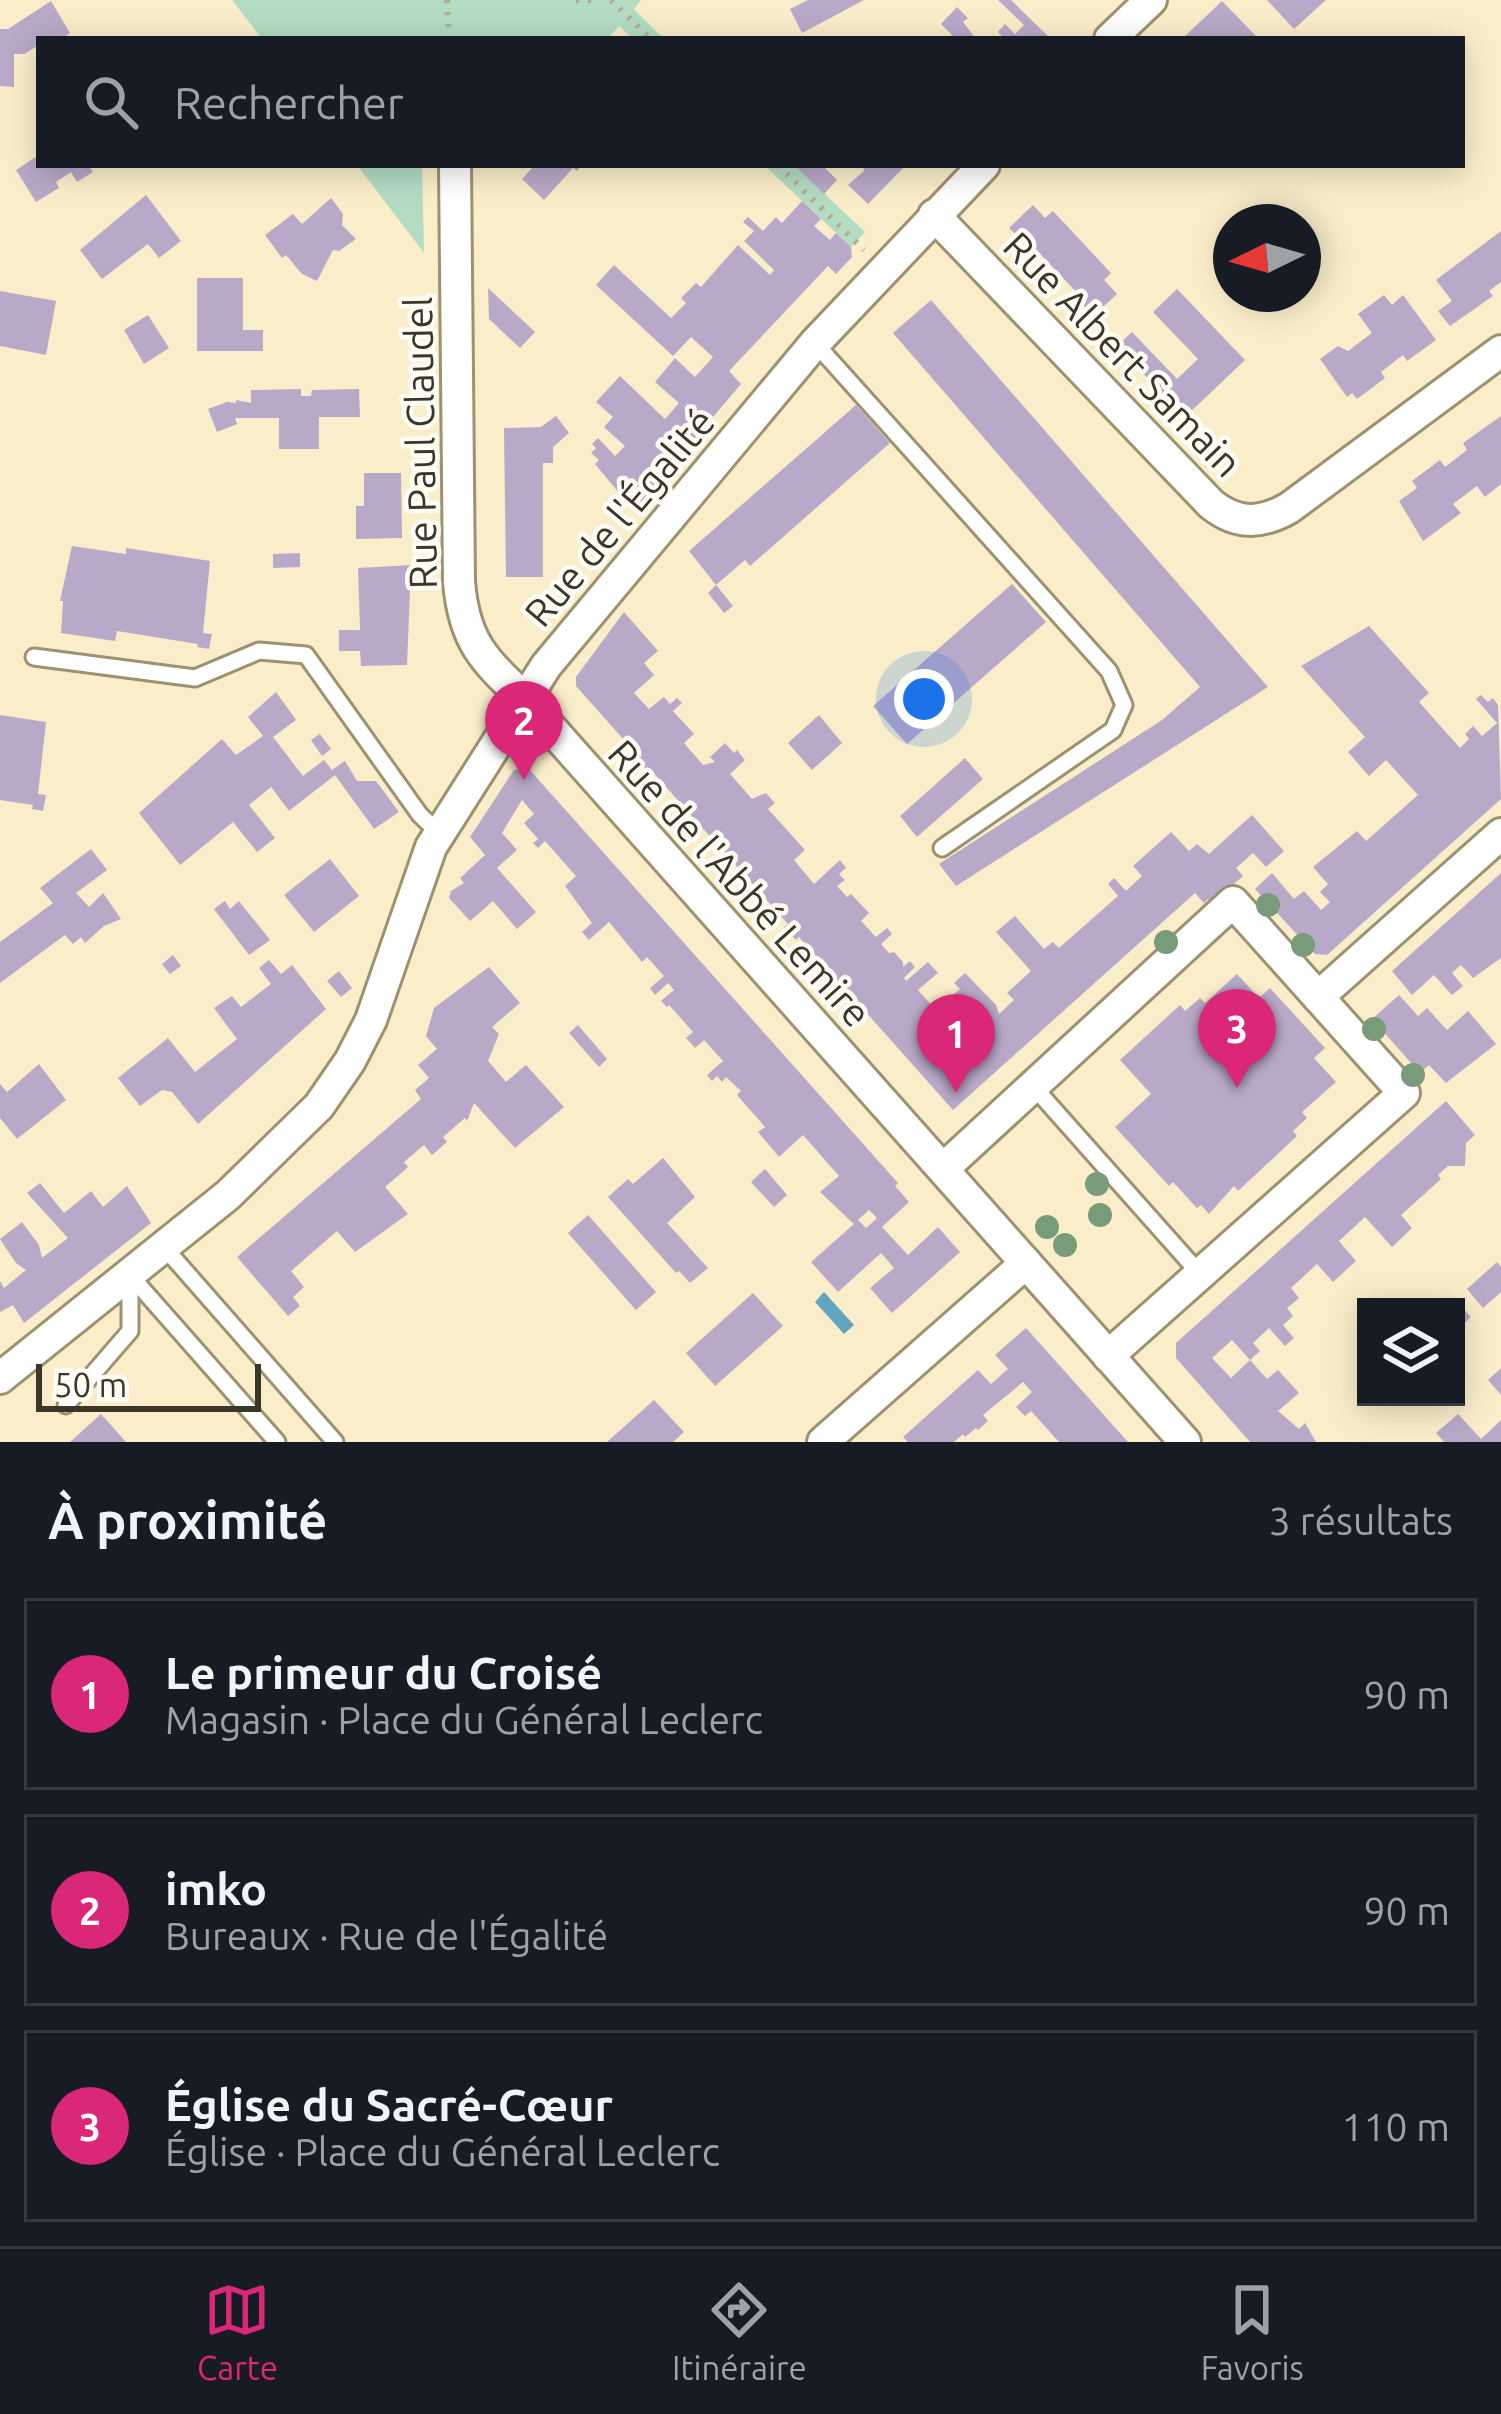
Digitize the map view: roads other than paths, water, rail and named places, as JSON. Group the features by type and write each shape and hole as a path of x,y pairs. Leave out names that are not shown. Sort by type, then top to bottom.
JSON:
{"street":[{"path":"1113,36 1151,0"},
{"name":"Rue Paul Claudel","path":"454,168 460,600 478,652 524,698"},
{"name":"Rue de l'Égalité","path":"0,1378 276,1151 335,1084 371,1020 424,862 546,666 815,343 981,168"},
{"name":"Rue Albert Samain","path":"934,215 1211,503 1233,518 1261,521 1289,508 1501,351"},
{"name":"Rue de l'Abbé Lemire","path":"524,698 1185,1442"},
{"path":"1318,997 1501,834"},
{"path":"943,1169 1232,902 1404,1093 1108,1356"},
{"path":"823,1442 1025,1263"}],"lane":[{"path":"815,343 1108,670 1124,705 1113,730 942,848"},
{"path":"34,657 195,678 259,651 306,655 420,815 440,834"},
{"path":"1033,1086 1200,1274"},
{"path":"164,1247 335,1442"},
{"path":"66,1405 130,1331 130,1275"},
{"path":"130,1275 277,1442"}],"water":[{"path":"824,1292 854,1325 844,1334 815,1302"}],"place":[{"name":"imko","path":"524,780"},
{"name":"Église du Sacré-Cœur","path":"1237,1088"},
{"name":"Le primeur du Croisé","path":"956,1093"}]}
